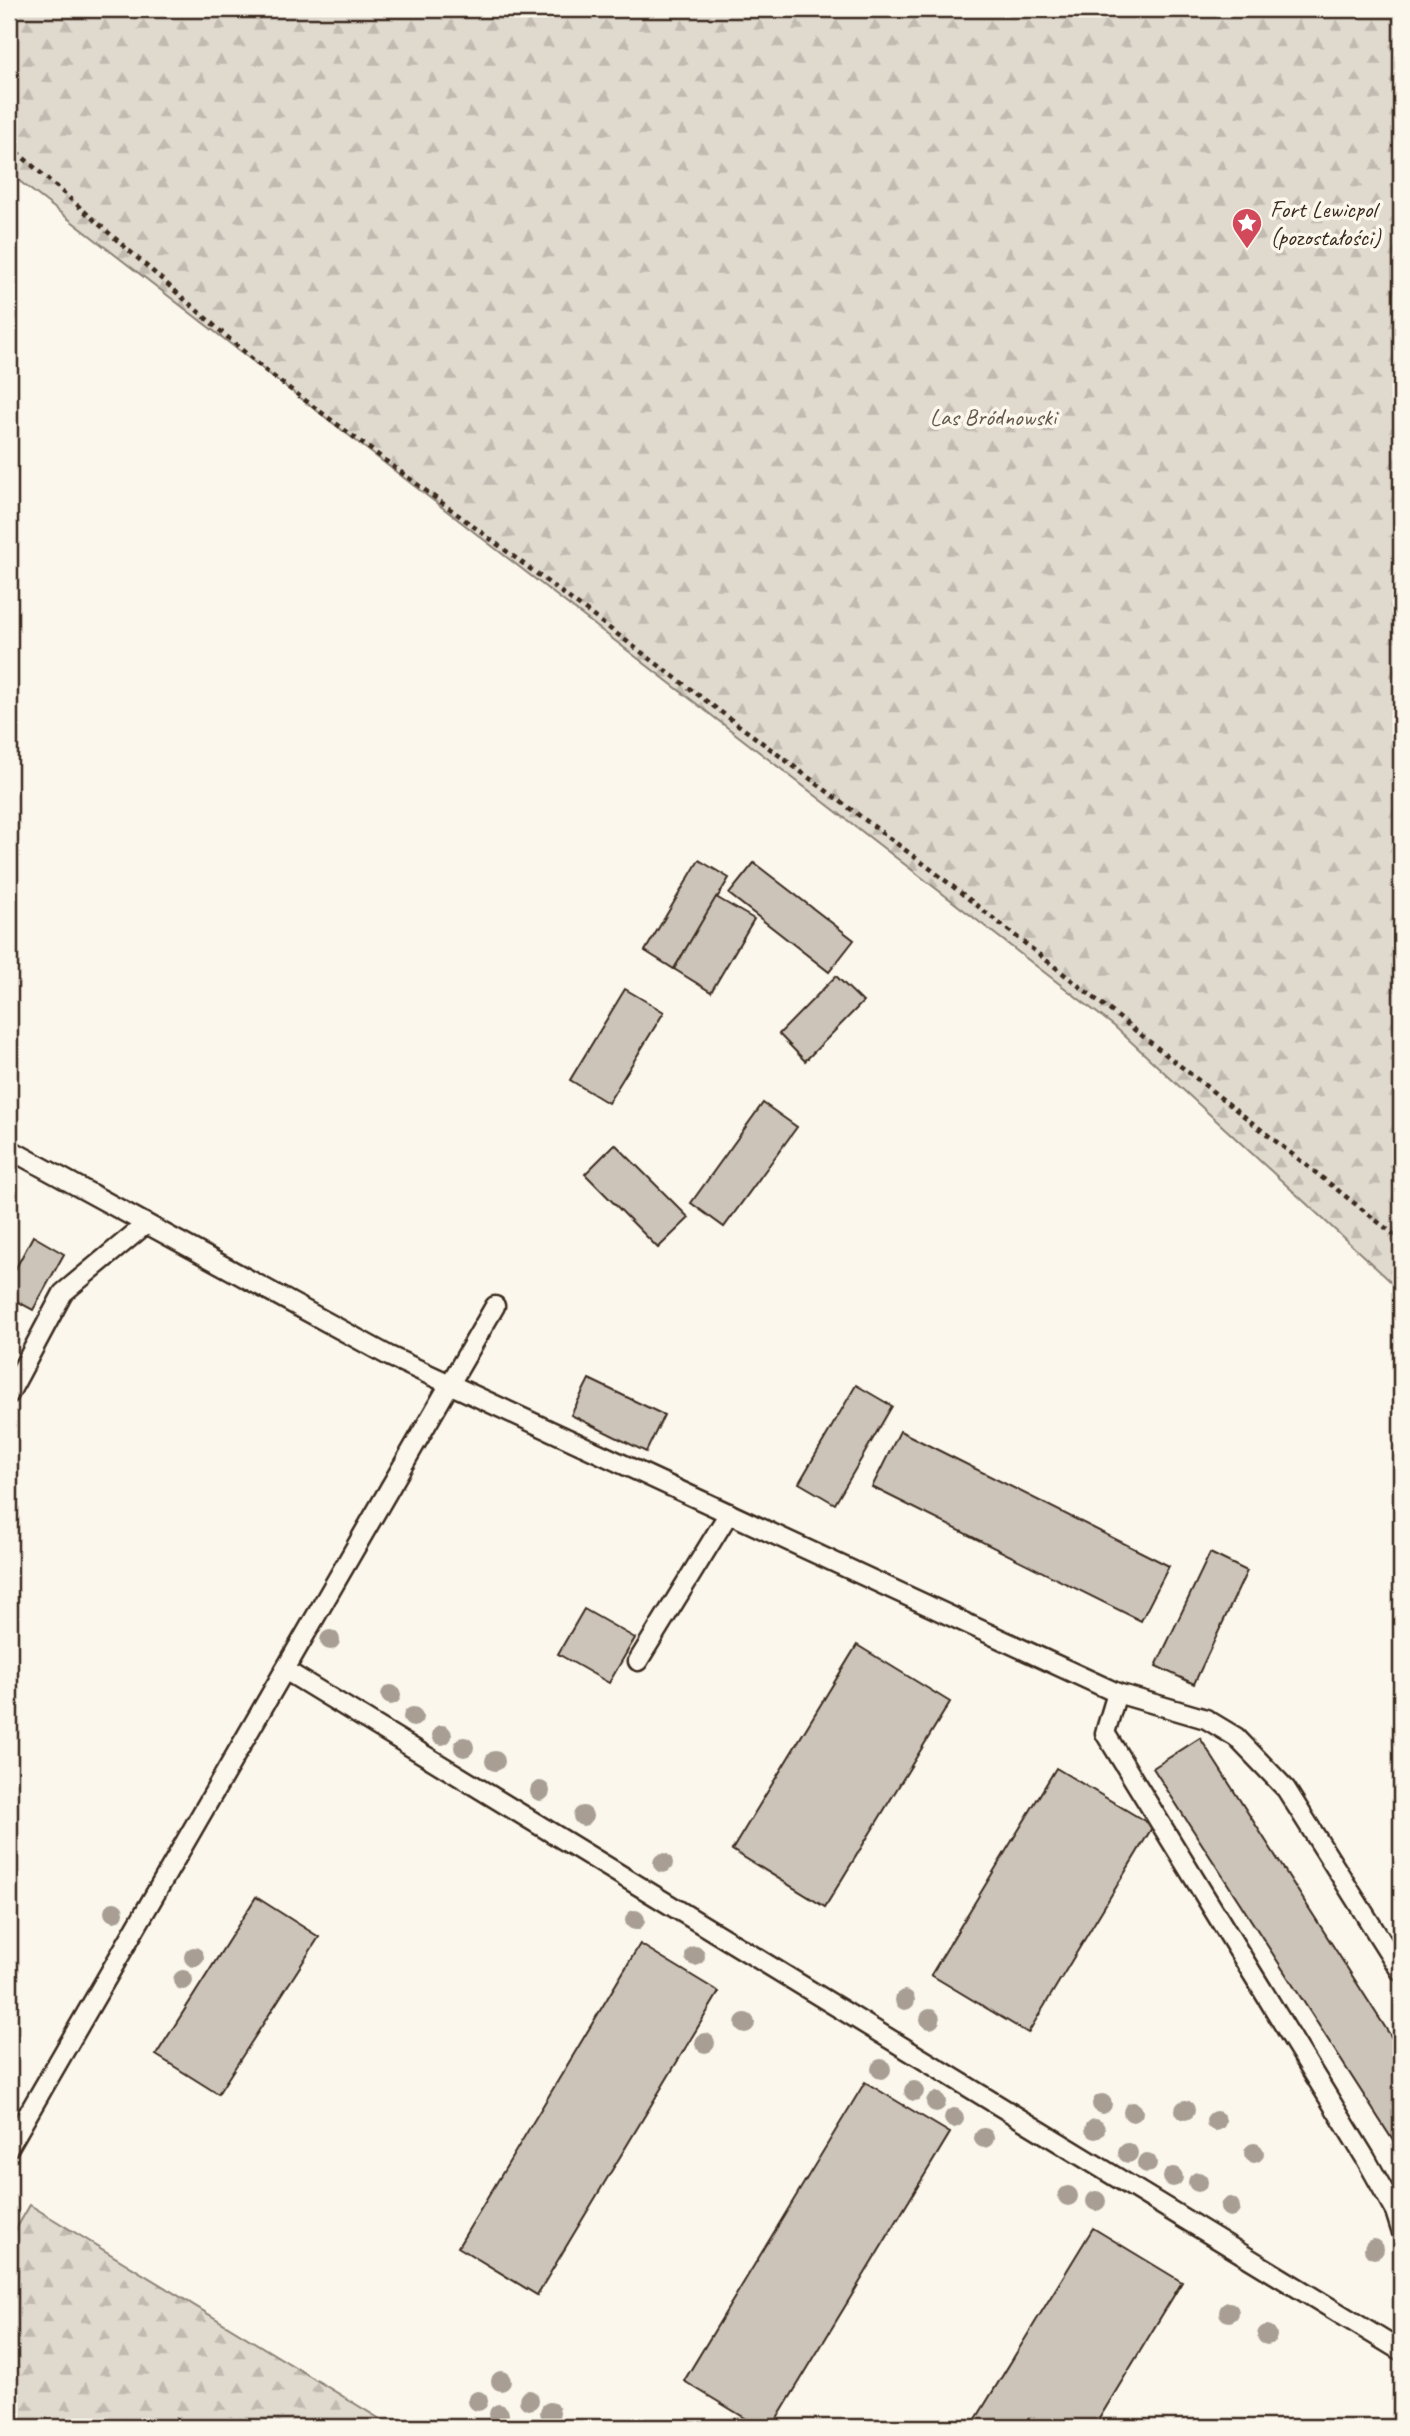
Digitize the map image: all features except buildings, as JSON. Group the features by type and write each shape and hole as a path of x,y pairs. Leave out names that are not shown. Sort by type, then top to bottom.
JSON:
{"lane":[{"path":"9,1149 328,1325 450,1384 1117,1693 1206,1719 1236,1737 1286,1789 1401,1972"},
{"path":"9,1394 63,1293 146,1224"},
{"path":"9,2147 495,1306"},
{"path":"638,1661 729,1513"},
{"path":"285,1670 1401,2351"},
{"path":"1117,1693 1105,1733 1398,2210 1401,2230"}],"path":[{"path":"9,145 266,371 932,870 1401,1240"}],"green space":[{"name":"Las Bródnowski","path":"9,9 1401,9 1401,1291 1114,1026 9,173"},
{"path":"30,2205 393,2427 9,2427 9,2241"}],"place":[{"name":"Fort Lewicpol (pozostałości)","path":"1247,250"}]}
